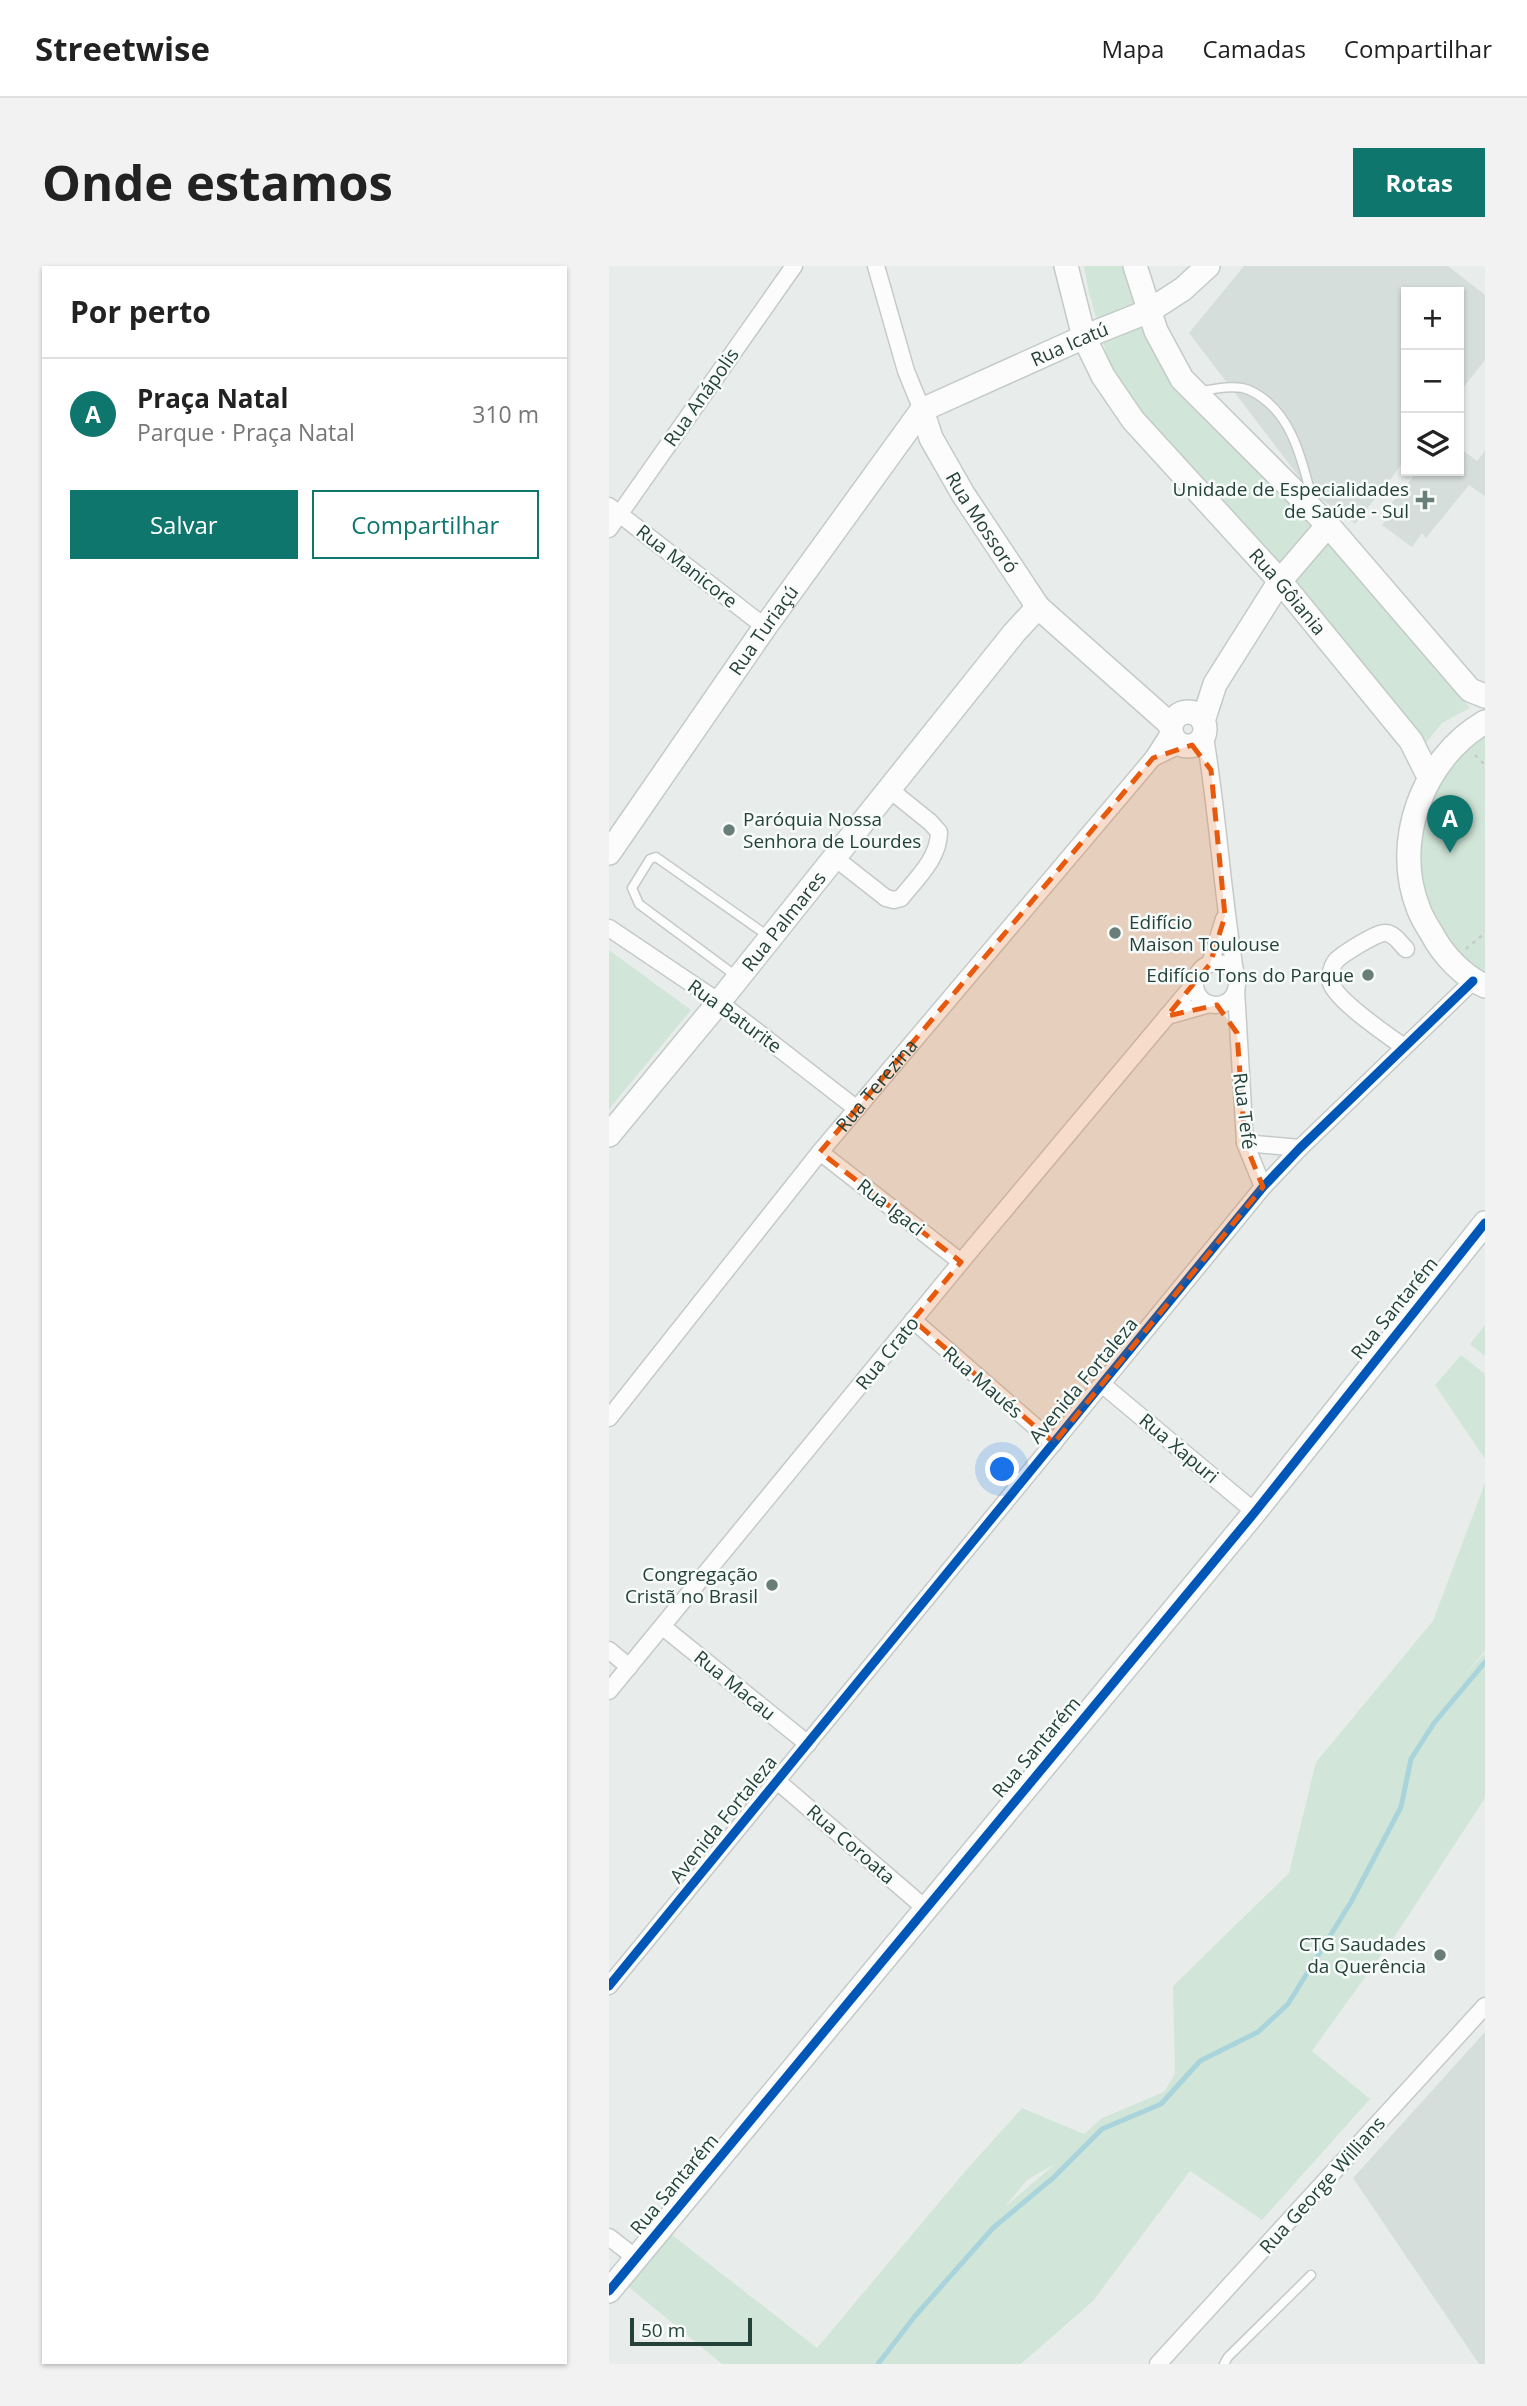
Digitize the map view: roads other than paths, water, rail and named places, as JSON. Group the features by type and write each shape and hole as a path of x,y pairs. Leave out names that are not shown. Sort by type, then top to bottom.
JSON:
{"street":[{"name":"Rua Anápolis","path":"609,529 614,510 794,266"},
{"name":"Rua Mossoró","path":"876,266 907,371 931,439 963,494 1038,607 1187,730"},
{"name":"Rua Gôiania","path":"1066,266 1084,337 1103,376 1133,420 1280,581 1411,741 1429,777"},
{"path":"1135,266 1149,311 1165,349 1182,379 1322,518 1470,690 1485,696"},
{"name":"Rua Icatú","path":"922,410 1084,337 1149,311 1183,289 1207,266"},
{"name":"Rua Turiaçú","path":"609,853 765,627 922,410"},
{"name":"Rua Manicore","path":"614,510 765,627"},
{"name":"Rua Terezina","path":"609,1418 820,1152 1153,758 1187,730 1322,518"},
{"name":"Rua Palmares","path":"609,1135 739,978 1014,633 1038,607"},
{"path":"1479,983 1440,949 1418,909 1408,865 1412,820 1429,777 1452,747 1485,722"},
{"name":"Rua Tefé","path":"1187,730 1211,770 1225,916 1236,983 1245,1143 1263,1187"},
{"path":"835,858 886,898 901,898 934,856 939,843 939,832 889,789"},
{"name":"Rua Tefé","path":"1210,964 1225,916"},
{"name":"Rua Baturite","path":"609,928 719,1002 857,1109"},
{"path":"1404,1047 1375,1026 1339,993 1331,984 1330,974 1335,961 1377,934 1394,936 1406,949"},
{"path":"1167,1016 1213,1005 1230,1000 1236,983 1228,967 1222,964 1210,964 1199,971 1195,983 1199,996 1213,1005 1237,1033"},
{"name":"Rua Crato","path":"609,1691 961,1262 1195,983"},
{"name":"Avenida Fortaleza","path":"609,1986 1263,1187 1404,1047 1479,983"},
{"path":"1245,1143 1300,1148"},
{"name":"Rua Igaci","path":"820,1152 961,1262"},
{"name":"Rua Santarém","path":"609,2291 1255,1511 1485,1223"},
{"name":"Rua Maués","path":"913,1320 1054,1443"},
{"name":"Rua Xapuri","path":"1103,1385 1255,1511"},
{"name":"Rua Macau","path":"663,1627 808,1744"},
{"path":"609,1650 629,1667"},
{"name":"Rua Coroata","path":"776,1780 925,1908"},
{"name":"Rua George Willians","path":"1158,2364 1485,2006"},
{"path":"609,2236 636,2258"}],"lane":[{"path":"1196,392 1221,388 1247,389 1271,406 1292,434 1322,518"},
{"path":"739,978 639,904 632,888 650,859 656,858 771,937"},
{"path":"1224,2364 1311,2275"}],"waterway":[{"path":"878,2364 915,2316 993,2228 1053,2178 1102,2129 1161,2104 1200,2061 1258,2032 1288,2004 1351,1902 1401,1807 1411,1759 1434,1723 1485,1662"}],"place":[{"name":"Unidade de Especialidades de Saúde - Sul","path":"1425,500"},
{"name":"Paróquia Nossa Senhora de Lourdes","path":"729,830"},
{"name":"Praça Natal","path":"1450,853"},
{"name":"Edifício Maison Toulouse","path":"1115,933"},
{"name":"Edifício Tons do Parque","path":"1368,975"},
{"name":"Congregação Cristã no Brasil","path":"772,1585"},
{"name":"CTG Saudades da Querência","path":"1440,1955"}]}
